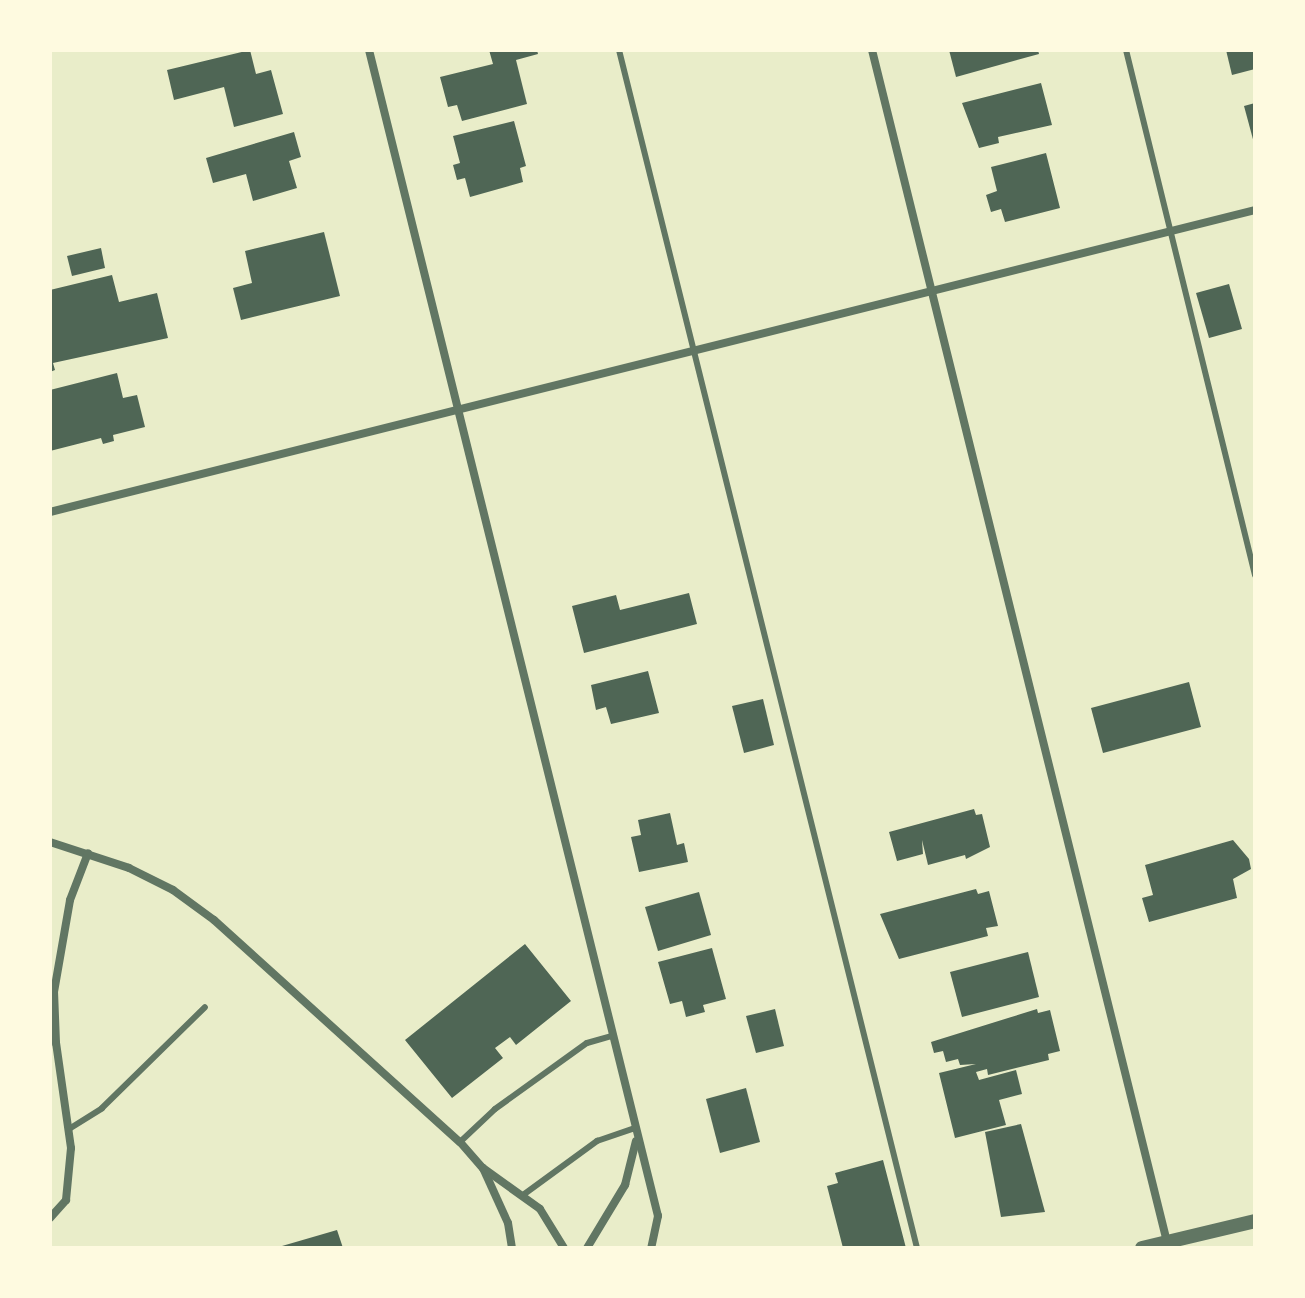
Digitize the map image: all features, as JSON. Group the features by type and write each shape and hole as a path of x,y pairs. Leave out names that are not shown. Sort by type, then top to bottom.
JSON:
{"street":[{"path":"369,50 460,408 636,1140 658,1216 651,1248"},
{"path":"872,50 1167,1242"},
{"path":"50,512 1255,210"},
{"path":"50,842 88,853 173,890 214,920 460,1142 483,1168 540,1209 564,1248"},
{"path":"50,1218 66,1200 70,1185 69,1129 54,992 70,900 88,853"},
{"path":"587,1248 625,1185 636,1140"},
{"path":"483,1168 508,1223 512,1248"},
{"path":"1142,1248 1255,1221"}],"lane":[{"path":"619,50 917,1248"},
{"path":"1126,50 1255,575"},
{"path":"69,1129 102,1108 205,1007"},
{"path":"460,1142 495,1109 587,1043 612,1036"},
{"path":"523,1195 597,1141 634,1128"}],"building":[{"path":"250,50 256,74 271,70 283,114 234,127 224,87 174,100 167,70"},
{"path":"489,50 537,50 538,54 516,60 527,104 462,121 457,105 448,107 440,77 493,64"},
{"path":"949,50 1038,50 1039,54 956,77"},
{"path":"1226,50 1255,50 1255,69 1232,75"},
{"path":"1041,83 1052,125 998,137 999,143 979,148 962,103"},
{"path":"1255,103 1255,143 1254,143 1244,106"},
{"path":"514,121 526,166 520,168 523,182 470,197 465,178 457,180 453,165 460,163 453,136"},
{"path":"294,132 301,157 289,161 297,188 253,201 246,174 213,183 206,158"},
{"path":"1046,153 1060,208 1005,222 1001,209 991,212 986,195 997,191 991,167"},
{"path":"324,232 340,296 241,320 233,288 252,283 245,251"},
{"path":"101,248 105,268 72,276 67,256"},
{"path":"112,275 119,302 157,293 168,338 53,363 55,370 50,372 50,290"},
{"path":"1229,284 1242,329 1209,338 1196,293"},
{"path":"117,373 123,398 137,395 145,427 113,435 114,441 103,444 101,438 50,451 50,390"},
{"path":"689,593 697,624 584,653 572,606 616,595 620,610"},
{"path":"648,671 659,713 611,724 606,707 596,710 591,685"},
{"path":"1189,682 1201,727 1103,753 1091,708"},
{"path":"763,699 774,745 744,753 732,706"},
{"path":"974,809 976,815 982,814 990,847 966,859 965,855 928,865 922,840 923,854 897,861 889,832"},
{"path":"670,813 677,845 684,843 688,862 639,872 631,837 641,835 638,820"},
{"path":"1233,840 1249,859 1251,869 1233,879 1237,898 1149,922 1142,898 1153,895 1145,865"},
{"path":"976,889 978,894 989,891 998,926 986,928 988,936 899,959 880,914"},
{"path":"699,892 711,935 658,951 645,907"},
{"path":"525,944 571,1001 516,1045 510,1037 495,1048 503,1058 452,1098 405,1040"},
{"path":"712,948 726,999 703,1005 705,1012 686,1017 682,1001 670,1004 658,962"},
{"path":"1028,952 1039,997 962,1017 950,972"},
{"path":"775,1009 784,1046 756,1053 746,1016"},
{"path":"1037,1009 1038,1013 1050,1010 1060,1051 1048,1054 1049,1060 988,1075 987,1069 976,1072 979,1080 1016,1070 1022,1094 999,1100 1006,1125 955,1138 939,1073 976,1064 960,1065 958,1059 946,1062 943,1051 934,1053 931,1042"},
{"path":"746,1088 760,1142 720,1153 706,1099"},
{"path":"1021,1124 1045,1212 1001,1217 985,1132"},
{"path":"883,1160 906,1248 843,1248 827,1186 838,1183 835,1173"},
{"path":"337,1230 343,1248 282,1248 282,1246"}]}
